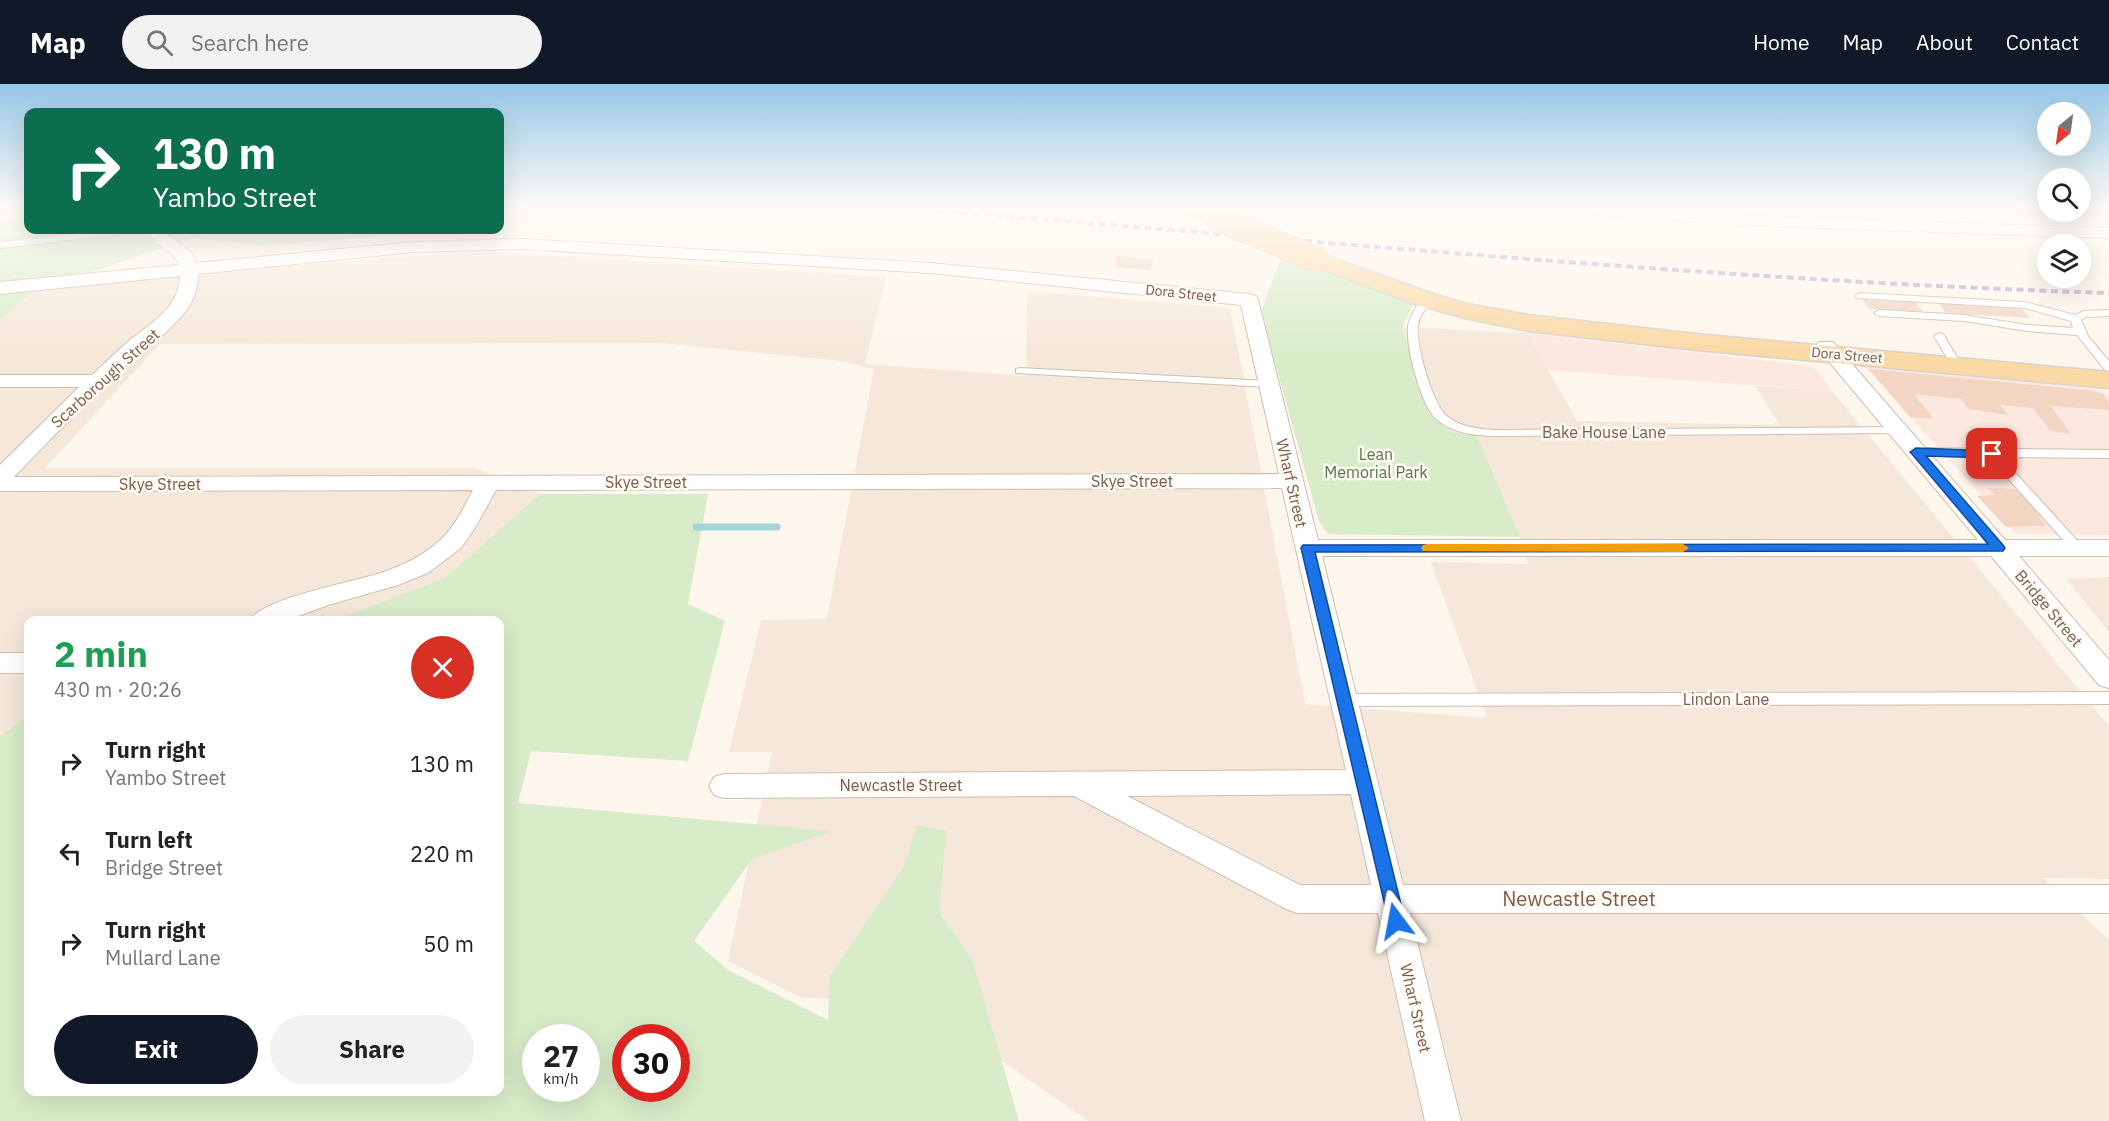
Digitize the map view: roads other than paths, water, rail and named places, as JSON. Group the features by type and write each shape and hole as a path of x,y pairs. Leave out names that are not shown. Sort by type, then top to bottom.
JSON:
{"main road":[{"name":"Dora Street","path":"1307,255 1427,300 1504,319 1585,330 2109,373"},
{"name":"Dora Street","path":"1829,350 2109,380"}],"street":[{"path":"184,255 189,268"},
{"name":"Dora Street","path":"0,288 323,255"},
{"name":"Dora Street","path":"725,255 930,268 1249,300"},
{"name":"Scarborough Street","path":"0,478 98,381 139,343 166,323 179,307 189,286 189,268"},
{"name":"Wharf Street","path":"1249,300 1443,1121"},
{"name":"Bridge Street","path":"1829,350 2109,678"},
{"path":"0,381 98,381"},
{"name":"Skye Street","path":"0,484 1292,481"},
{"path":"275,616 325,596 393,579 422,565 446,549 463,529 488,483"},
{"path":"1308,548 2109,548"},
{"path":"0,663 24,663"},
{"name":"Newcastle Street","path":"724,786 1363,782"},
{"name":"Newcastle Street","path":"1078,784 1297,899 2109,899"}],"lane":[{"path":"1860,296 2025,305 2076,319 2084,314 2109,313"},
{"name":"Bake House Lane","path":"1427,300 1413,323 1415,352 1436,412 1445,420 1467,430 1495,433 1898,430"},
{"path":"1879,314 1964,318 2027,328 2079,332"},
{"path":"2076,319 2079,332 2109,368"},
{"path":"1939,336 1953,359"},
{"path":"1020,370 1269,384"},
{"path":"1916,452 2109,454"},
{"path":"1992,454 2078,548"},
{"name":"Lindon Lane","path":"1343,700 2109,698"}],"waterway":[{"path":"696,527 777,527"}],"railway":[{"path":"1487,255 1802,278 2109,293"}],"park label":[{"name":"Lean Memorial Park","path":"1376,463"}]}
